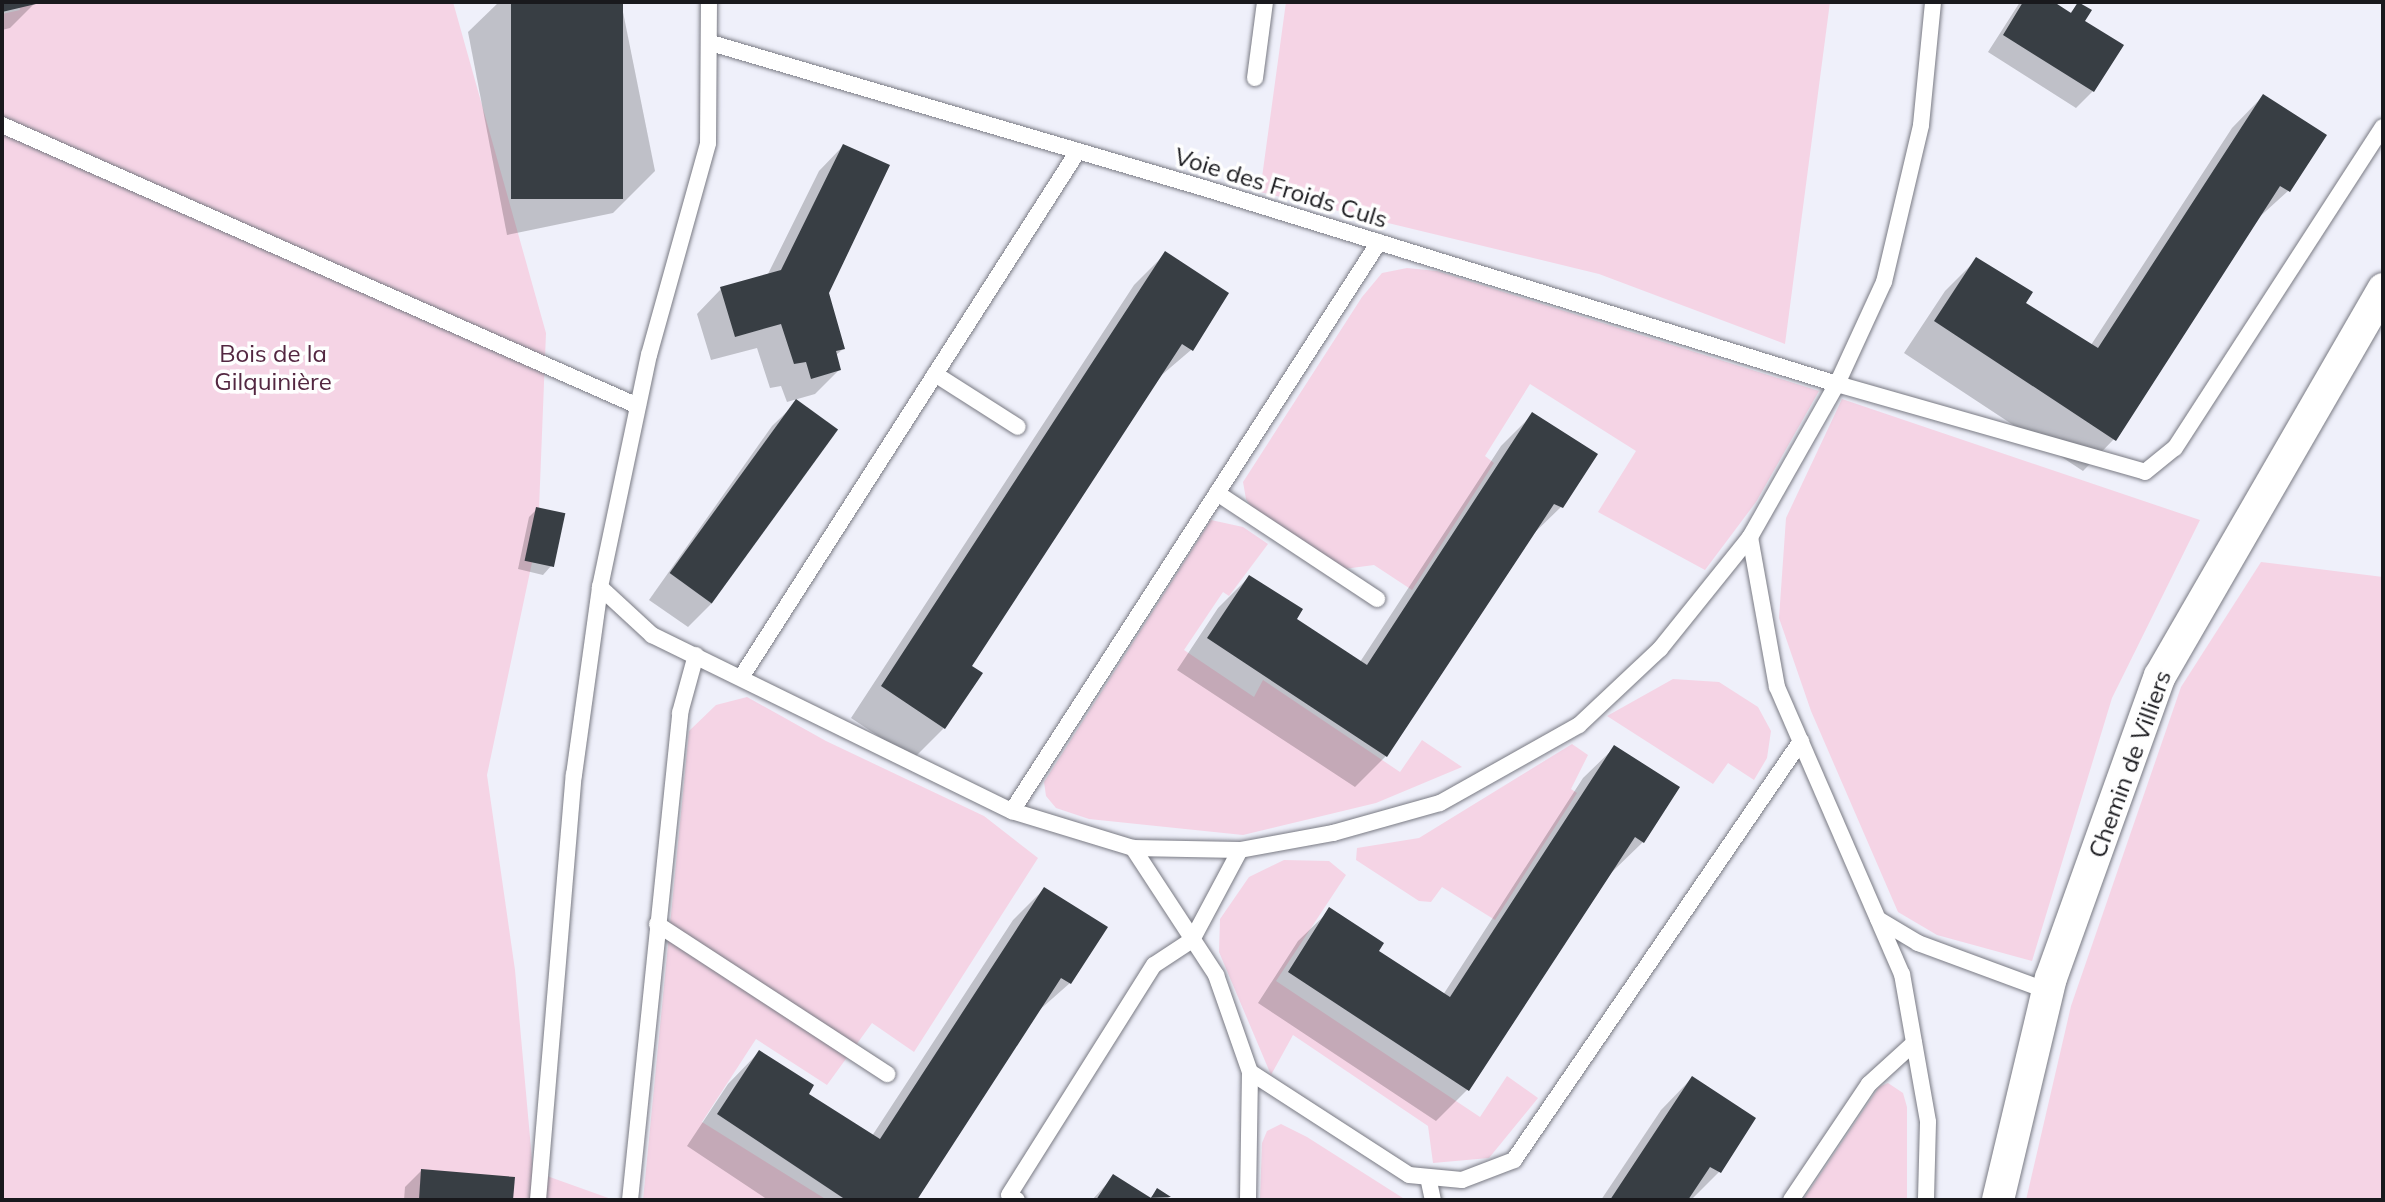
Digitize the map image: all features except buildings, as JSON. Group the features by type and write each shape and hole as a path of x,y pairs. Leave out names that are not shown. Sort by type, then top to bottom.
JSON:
{"street":[{"name":"Chemin de Villiers","path":"1998,1200 2048,991 2160,676 2383,289"}],"lane":[{"path":"538,1200 574,775 600,587 638,406 708,143 711,43 709,2"},
{"path":"1255,78 1265,2"},
{"path":"600,587 652,635 742,676 1012,811 1133,848 1240,850 1333,833 1440,803 1579,725 1660,649 1750,537 1837,384 1884,282 1921,125 1933,2"},
{"name":"Voie des Froids Culs","path":"711,43 1379,242 1837,384 2146,472 2175,448 2383,127"},
{"path":"2,125 638,406"},
{"path":"742,676 1078,151"},
{"path":"1012,811 1379,242"},
{"path":"935,374 1018,427"},
{"path":"1217,493 1377,599"},
{"path":"1750,537 1777,687 1902,974 1928,1122 1926,1200"},
{"path":"630,1200 680,713 696,655"},
{"path":"1250,1072 1409,1175 1462,1180 1514,1160 1801,741"},
{"path":"1133,848 1216,975 1250,1072 1248,1200"},
{"path":"1017,1200 1009,1195 1154,965 1192,940 1240,850"},
{"path":"1878,919 1918,943 2048,991"},
{"path":"657,924 887,1074"},
{"path":"1791,1200 1869,1084 1914,1043"},
{"path":"1428,1177 1433,1200"}],"green space":[{"name":"Bois de la Gilquinière","path":"18,2 453,2 546,333 538,534 487,775 515,970 533,1171 614,1200 2,1200 2,14 20,10"},
{"path":"1286,2 1830,2 1785,344 1599,274 1260,192"},
{"path":"1407,268 1437,271 1819,391 1756,502 1705,570 1598,512 1636,451 1530,384 1485,456 1494,463 1412,590 1374,565 1344,569 1255,512 1246,499 1243,482 1362,297 1382,273"},
{"path":"1842,399 2200,520 2112,698 2032,961 1937,935 1898,912 1811,711 1779,618 1786,518"},
{"path":"1211,520 1243,527 1268,544 1229,596 1223,592 1184,650 1254,697 1263,680 1400,772 1422,740 1462,767 1376,803 1243,835 1089,819 1056,808 1046,796 1044,782"},
{"path":"2261,562 2383,577 2383,1200 2026,1200 2071,1006 2181,687"},
{"path":"1673,679 1719,682 1758,707 1771,731 1767,758 1754,780 1728,763 1713,784 1607,716"},
{"path":"747,697 826,741 984,816 1038,858 914,1052 872,1023 827,1085 756,1039 702,1122 827,1200 643,1200 689,731 716,705"},
{"path":"1572,744 1588,755 1571,789 1577,793 1495,920 1442,887 1431,902 1419,901 1356,860 1357,848 1419,838"},
{"path":"1284,860 1329,861 1346,875 1276,981 1480,1117 1507,1076 1538,1098 1489,1158 1433,1163 1428,1126 1293,1035 1271,1075 1219,952 1220,919 1249,877"},
{"path":"1888,1083 1903,1093 1907,1107 1907,1200 1803,1200 1879,1087"},
{"path":"1281,1124 1307,1137 1406,1200 1260,1200 1262,1143 1267,1131"}]}
